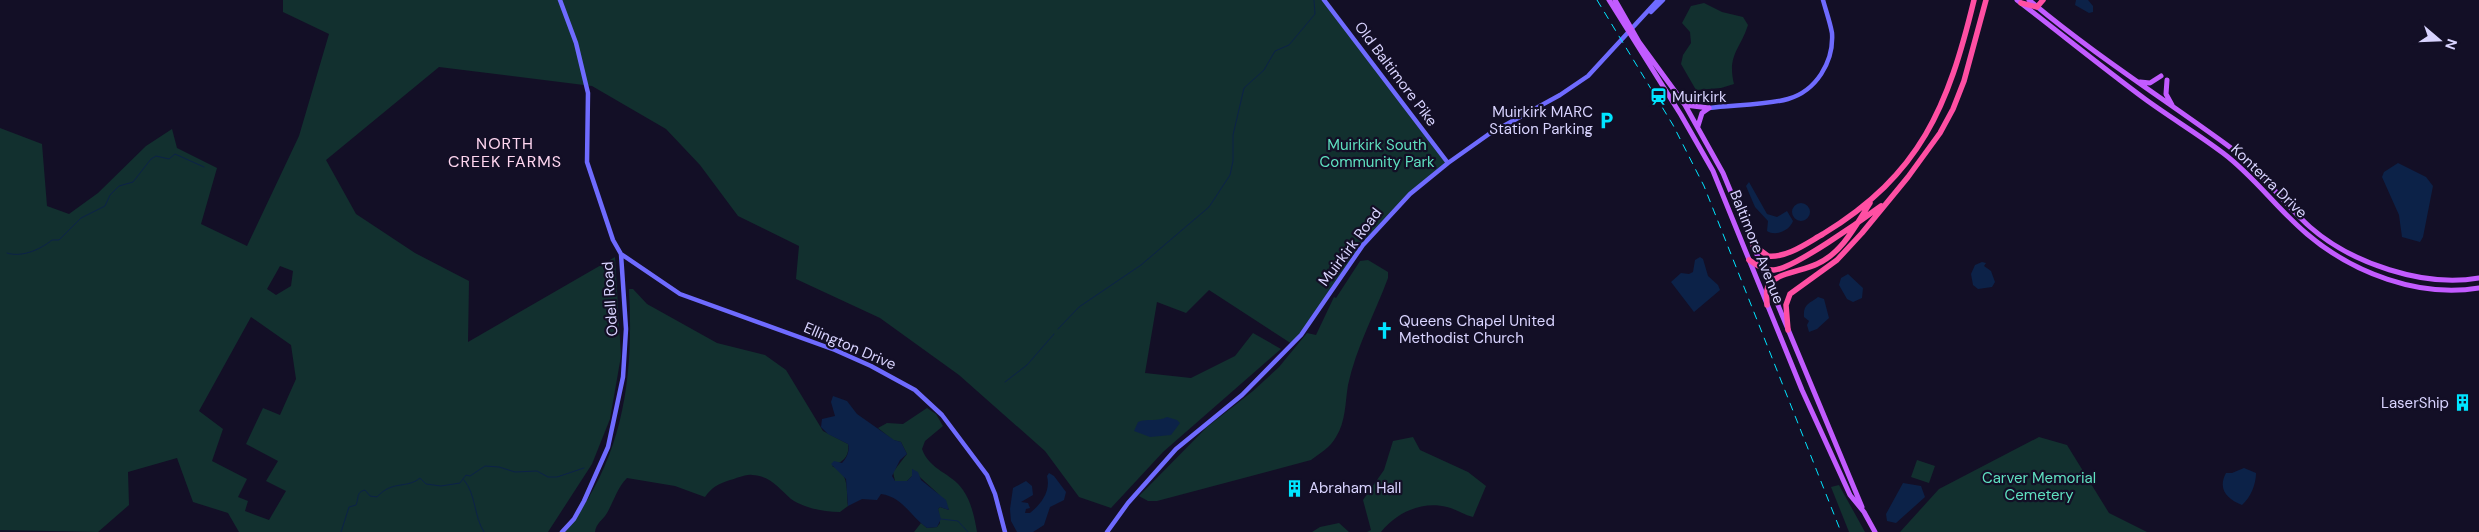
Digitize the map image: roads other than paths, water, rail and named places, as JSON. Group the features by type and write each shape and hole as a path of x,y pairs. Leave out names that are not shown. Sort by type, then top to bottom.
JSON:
{"highway":[{"path":"1753,245 1768,256 1786,254 1842,222 1874,198 1904,167 1936,118 1958,64 1974,0"},
{"path":"1788,330 1786,305 1790,294 1837,260 1927,152 1953,109 1964,81 1986,0"},
{"path":"2019,2 2037,7 2043,0"},
{"path":"1767,306 1766,292 1769,284 1777,278 1817,265 1828,258 1844,242 1874,198"},
{"path":"1749,260 1763,268 1774,270 1784,268 1856,224 1888,201"}],"main road":[{"name":"Baltimore Avenue","path":"1609,0 1681,115 1713,171 1767,306 1820,430 1850,495 1864,512"},
{"name":"Baltimore Avenue","path":"1615,0 1639,42 1685,105 1723,173 1864,512 1875,532"},
{"name":"Konterra Drive","path":"2029,0 2134,80 2248,162 2311,228 2347,252 2377,266 2416,276 2437,279 2479,278"},
{"name":"Konterra Drive","path":"2019,2 2147,101 2224,153 2307,234 2337,256 2361,269 2396,282 2435,288 2479,288"},
{"path":"2134,80 2150,84 2161,76"},
{"path":"2167,80 2166,94 2174,108"},
{"path":"1685,105 1708,108"},
{"path":"1698,126 1702,113 1708,108"}],"street":[{"name":"Odell Road","path":"560,0 576,43 588,93 585,144 587,162 613,240 621,254 626,348 620,396 608,447 579,511 562,532"},
{"name":"Old Baltimore Pike","path":"1324,0 1448,163"},
{"name":"Muirkirk Road","path":"1107,532 1128,503 1176,449 1242,395 1300,336 1376,229 1410,194 1448,163 1489,134 1568,90 1588,76 1611,54 1658,0"},
{"name":"Muirkirk Road","path":"1645,16 1664,0"},
{"path":"1708,108 1788,99 1812,86 1827,62 1832,35 1823,0"},
{"name":"Ellington Drive","path":"621,254 680,294 822,345 871,366 915,390 942,415 987,475 995,494 1005,532"}],"water":[{"path":"2076,0 2088,0 2093,6 2093,12 2089,13 2075,5"},
{"path":"2398,163 2426,177 2433,186 2423,237 2420,242 2402,237 2399,215 2382,177 2384,172"},
{"path":"1749,182 1767,214 1777,217 1787,211 1793,221 1789,227 1778,233 1767,231 1768,221 1755,207 1746,186"},
{"path":"1801,203 1809,208 1810,212 1805,220 1801,221 1793,216 1792,212 1797,204"},
{"path":"1700,257 1703,259 1708,276 1718,285 1720,290 1694,312 1671,282 1681,273 1689,274 1693,272 1695,260"},
{"path":"1982,262 1986,263 1984,266 1991,271 1995,282 1992,287 1978,289 1973,285 1971,274 1975,265"},
{"path":"1848,274 1863,288 1862,298 1853,302 1847,299 1839,285 1841,278"},
{"path":"1818,297 1824,299 1829,318 1817,329 1809,332 1807,325 1809,321 1804,317 1805,309 1807,305"},
{"path":"833,396 847,401 857,414 894,440 901,442 907,454 900,460 892,476 895,481 907,481 912,476 912,469 918,472 921,480 946,500 949,510 940,507 938,509 941,519 937,527 927,528 901,503 881,494 877,500 862,499 848,506 846,479 831,464 834,461 842,463 844,461 849,446 828,434 821,427 822,419 835,416 831,402"},
{"path":"1167,417 1180,423 1171,435 1150,437 1134,431 1138,422"},
{"path":"2244,468 2256,473 2252,490 2242,505 2228,497 2223,489 2223,484 2226,473 2232,473"},
{"path":"1049,473 1054,476 1066,492 1064,500 1050,507 1044,525 1033,532 1017,532 1011,521 1010,509 1013,488 1026,481 1032,486 1033,495 1021,502 1028,503 1030,508 1026,509 1025,513 1030,513 1044,497 1048,487 1047,476"},
{"path":"1903,483 1921,486 1925,497 1896,523 1887,521 1886,514"}],"waterway":[{"path":"1058,329 1079,307 1141,265 1209,207 1230,175 1233,161 1233,135 1244,88 1264,70 1275,51 1289,45 1315,14 1314,0"},
{"path":"7,253 25,253 42,247 52,240 59,240 81,218 105,206 110,195 119,186 133,182 151,159 156,156 169,159 175,154 204,167"},
{"path":"1005,382 1027,365 1054,334"},
{"path":"341,532 349,507 356,505 359,494 365,490 370,496 377,497 388,488 410,483 420,478 426,484 441,486 460,483 466,475 470,476 485,466 499,467 515,472 537,471 548,477 557,477 584,468"},
{"path":"464,480 471,492 478,520 484,532"},
{"path":"941,519 958,521 968,532"}],"railway":[{"path":"1597,0 1673,125 1704,186 1841,532"}],"place":[{"name":"Muirkirk","path":"1658,97"},
{"name":"Muirkirk MARC Station Parking","path":"1607,121"},
{"name":"Queens Chapel United Methodist Church","path":"1385,330"},
{"name":"LaserShip","path":"2463,403"},
{"name":"Abraham Hall","path":"1295,488"}],"district":[{"name":"NORTH CREEK FARMS","path":"505,152"}],"park label":[{"name":"Muirkirk South Community Park","path":"1377,154"},
{"name":"Carver Memorial Cemetery","path":"2039,486"}]}
